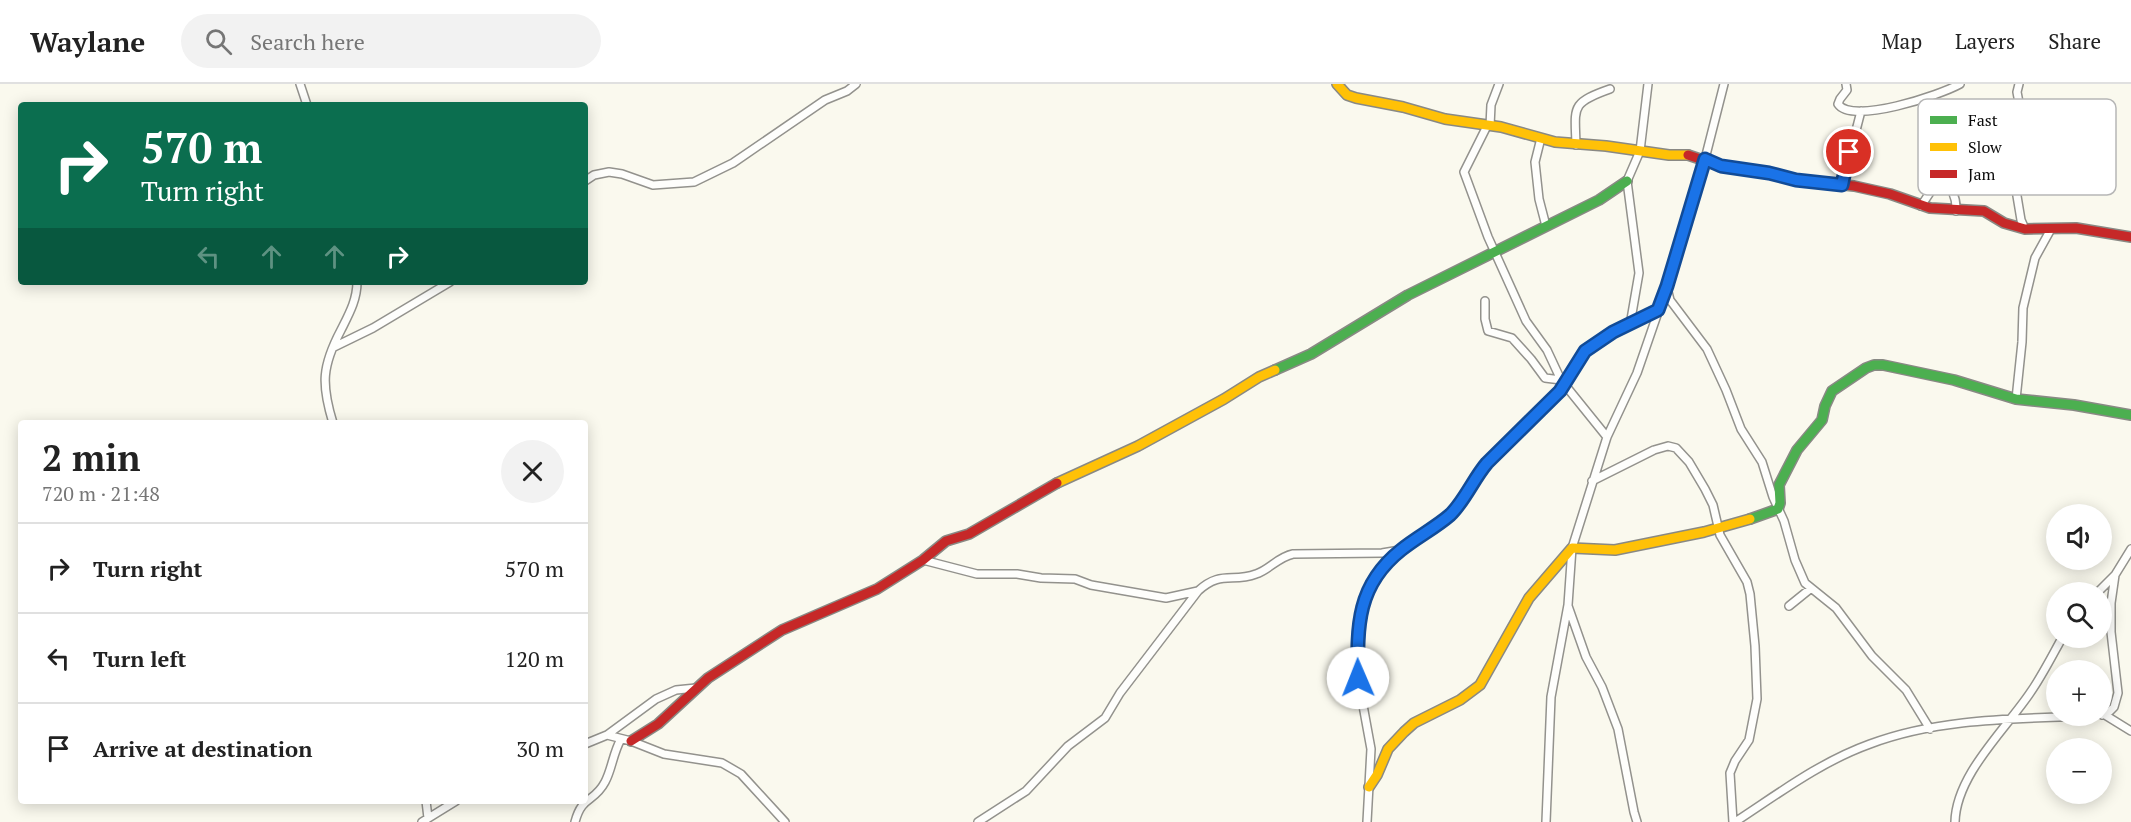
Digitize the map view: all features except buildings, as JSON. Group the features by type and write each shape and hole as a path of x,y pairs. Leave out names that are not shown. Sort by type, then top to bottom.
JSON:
{"street":[{"path":"300,84 306,102"},
{"path":"588,179 594,175 609,172 653,185 694,182 733,163 825,100 847,91 856,84"},
{"path":"1337,84 1347,95 1356,99 1403,107 1445,120 1501,127 1576,146 1597,145 1669,155 1690,155 1721,166 1890,194 1921,206 1956,211 1984,211 2004,223 2025,229 2076,228 2131,237"},
{"path":"1499,84 1491,105 1488,126 1464,172 1494,251 1526,321 1547,350 1562,382 1607,437"},
{"path":"1630,325 1639,273 1628,182 1640,151 1648,84"},
{"path":"1546,822 1551,697 1568,605 1572,548 1607,437 1640,364 1667,286 1705,159 1724,84"},
{"path":"1846,84 1847,88 1838,105 1849,112 1918,101"},
{"path":"1924,99 1960,84"},
{"path":"2018,99 2019,84"},
{"path":"1576,146 1577,106 1591,96 1610,89"},
{"path":"1842,185 1861,111"},
{"path":"1541,138 1535,162 1539,199 1546,226"},
{"path":"588,799 598,793 606,780 614,752 626,740 658,724 696,688 727,664 782,630 858,599 923,560 946,541 969,534 1062,480 1138,446 1224,399 1258,376 1311,354 1408,295 1599,200 1628,182"},
{"path":"1921,206 1930,195"},
{"path":"1954,195 1956,211"},
{"path":"2017,195 2025,229"},
{"path":"2016,399 2023,308 2035,258 2051,229"},
{"path":"332,420 324,390 325,371 354,303 357,285"},
{"path":"334,347 373,328 446,285"},
{"path":"1667,286 1670,300 1698,335 1714,364 1741,429 1762,462 1803,579 1810,589 1836,608 1872,656 1906,690 1930,729"},
{"path":"1485,301 1488,331 1512,338 1545,378 1562,382"},
{"path":"1367,822 1371,749 1358,678 1357,650 1360,615 1364,597 1372,582 1382,567 1402,549 1455,510 1476,475 1543,409 1585,351 1613,332 1658,310"},
{"path":"1778,509 1779,485 1797,450 1822,420 1832,391 1866,368 1877,364 1963,382 2016,399 2074,405 2131,415"},
{"path":"1592,481 1653,451 1672,446 1684,455 1705,489 1713,505 1719,529 1749,587 1757,672 1757,699 1749,740 1730,773 1734,822 1801,777 1848,753 1895,735 1961,723 2046,717"},
{"path":"1572,548 1609,551 1684,538 1752,519 1778,509"},
{"path":"1369,787 1388,749 1404,732 1414,723 1460,700 1480,684 1529,598 1572,548"},
{"path":"978,822 1026,791 1068,746 1105,718 1120,693 1198,591 1206,584 1220,578 1256,574 1293,554 1382,553 1402,549"},
{"path":"2108,582 2131,549"},
{"path":"923,560 977,574 1017,574 1041,578 1075,579 1091,585 1166,598 1198,591"},
{"path":"2112,708 2118,693 2111,632 2111,603 2115,575"},
{"path":"1789,606 1810,589"},
{"path":"1568,605 1586,657 1602,687 1618,729 1637,822"},
{"path":"1955,822 1958,801 1977,764 2032,692 2056,648"},
{"path":"588,743 607,735 656,699 676,690 696,688"},
{"path":"2112,720 2131,731"},
{"path":"607,735 664,754 722,763 734,768 785,822"},
{"path":"425,820 426,804"},
{"path":"425,820 451,804"},
{"path":"575,822 582,804"}],"traffic: fast":[{"path":"1275,370 1311,354 1408,295 1599,200 1627,181"},
{"path":"1750,519 1778,509 1779,485 1797,450 1822,420 1832,391 1874,365 1954,380 2016,399 2074,405 2131,415"}],"traffic: slow":[{"path":"1337,84 1347,95 1356,98 1403,107 1445,119 1501,127 1555,142 1606,146 1669,155 1688,155"},
{"path":"1057,483 1138,446 1275,370"},
{"path":"1369,787 1388,749 1404,732 1414,723 1460,700 1480,685 1529,598 1572,548 1615,550 1704,532 1750,519"}],"traffic: jam":[{"path":"1688,155 1721,166 1769,173 1796,180 1854,186 1890,194 1930,208 1984,211 2004,223 2025,229 2076,228 2131,237"},
{"path":"631,741 658,724 708,678 782,630 877,589 923,560 946,541 969,534 1057,483"}],"route":[{"path":"1358,678 1357,650 1360,615 1364,597 1382,567 1402,549 1455,510 1476,475 1560,391 1573,367 1592,344 1658,310 1705,159 1721,166 1769,173 1796,180 1842,185 1849,152"}]}
